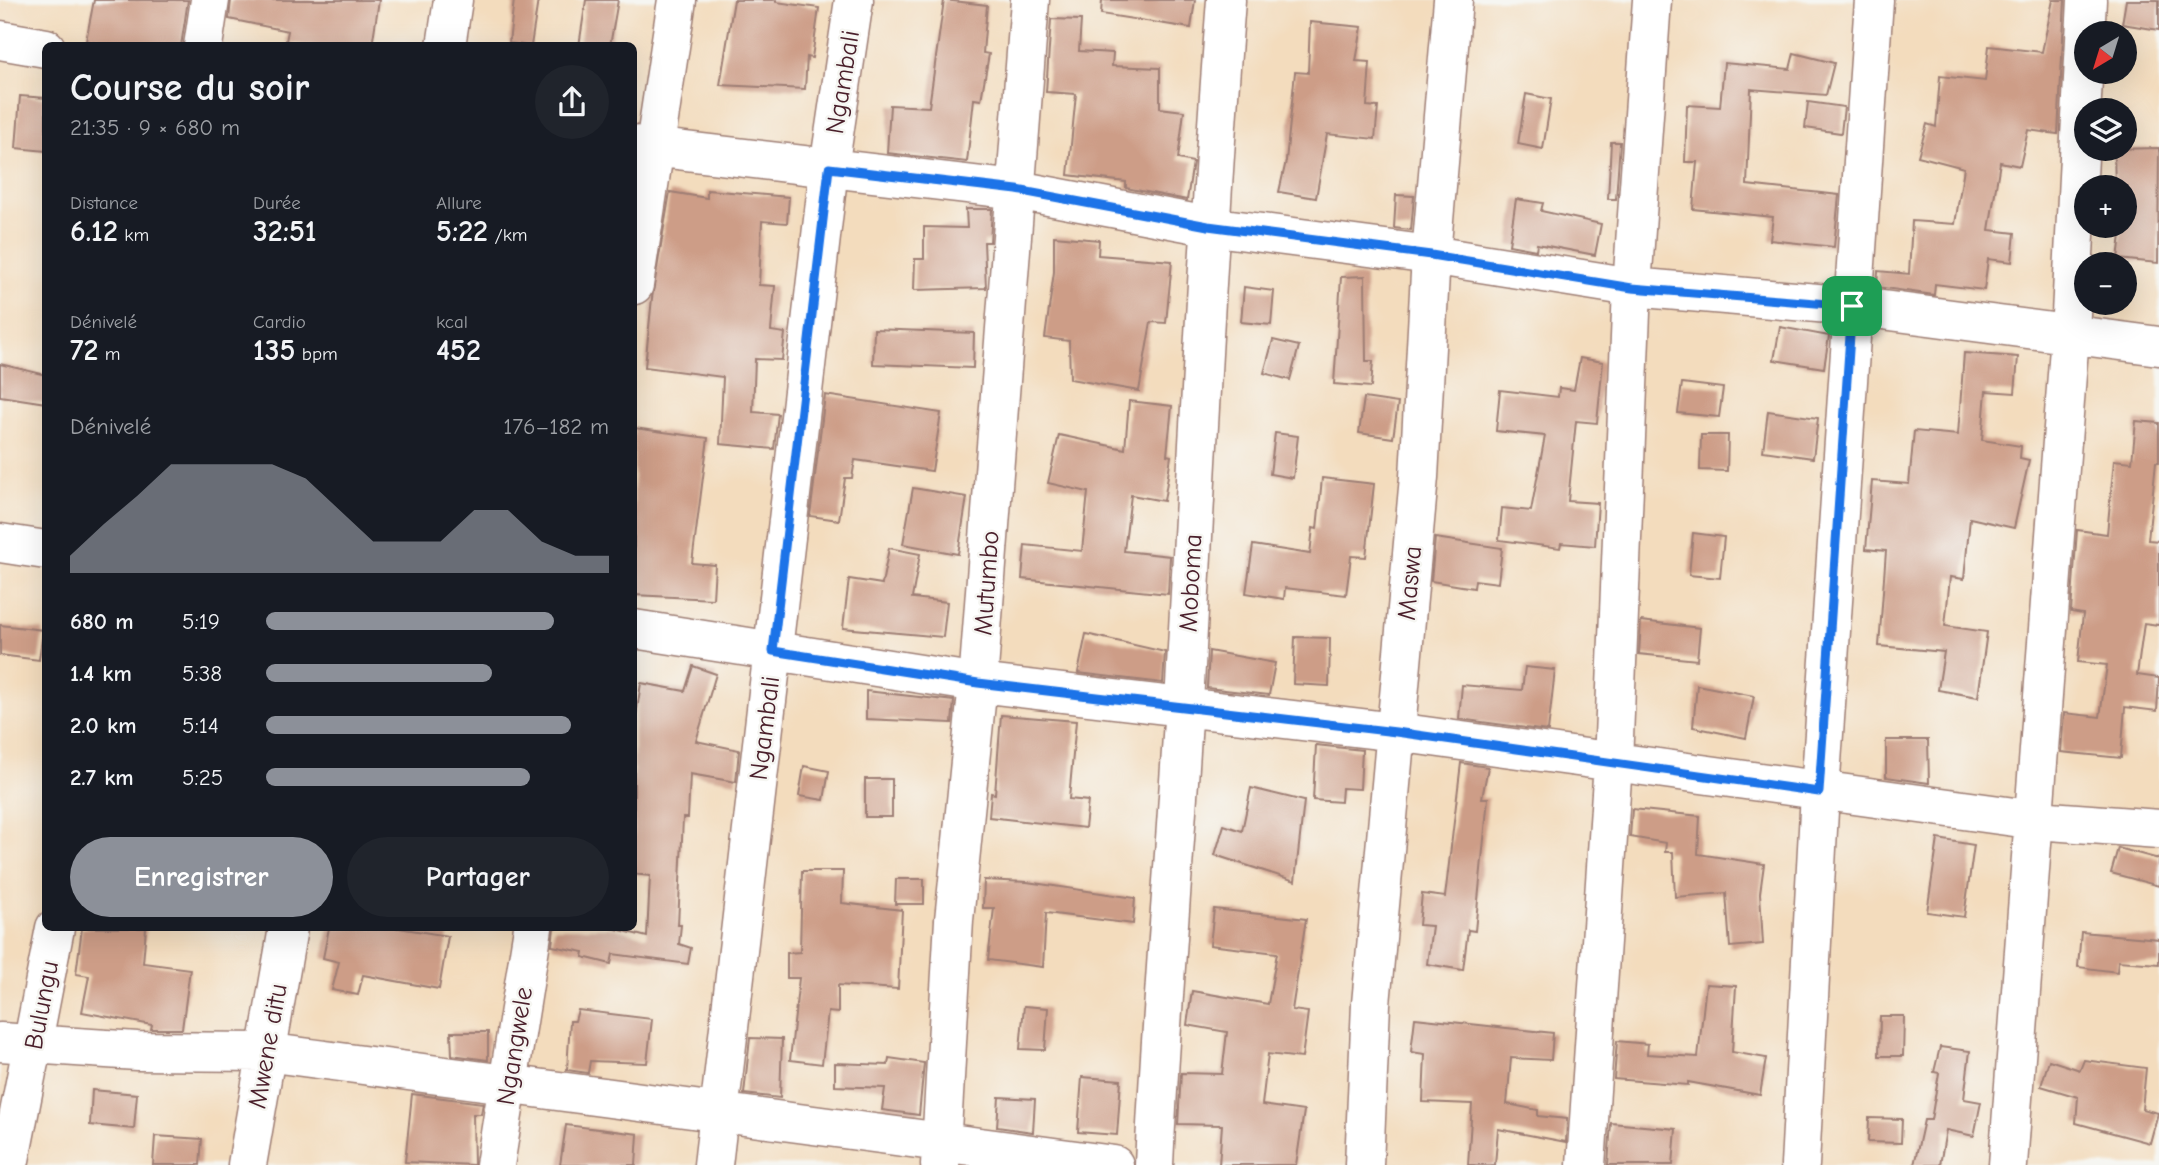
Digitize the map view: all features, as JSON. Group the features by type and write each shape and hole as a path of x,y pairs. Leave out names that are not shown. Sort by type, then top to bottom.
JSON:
{"street":[{"path":"204,42 210,0"},
{"path":"447,42 453,0"},
{"path":"637,244 644,147 677,0"},
{"name":"Ngambali","path":"713,1165 829,168 854,0"},
{"name":"Mutumbo","path":"941,1153 954,920 978,683 1030,0"},
{"name":"Moboma","path":"1154,1165 1163,983 1184,706 1208,226 1226,0"},
{"name":"Maswa","path":"1364,1165 1371,1004 1419,477 1431,255 1453,0"},
{"path":"1586,1165 1613,763 1632,288 1652,0"},
{"path":"1800,1165 1819,792 1874,0"},
{"path":"2008,1165 2036,820 2070,334 2087,0"},
{"path":"0,40 42,47"},
{"path":"644,147 1017,190 1208,226 1431,255 1632,288 1852,306 2159,346"},
{"path":"0,543 42,549"},
{"path":"637,629 978,683 1396,732 2036,820 2159,829"},
{"name":"Bulungu","path":"9,1165 17,1044 54,931"},
{"name":"Mwene ditu","path":"247,1165 287,931"},
{"name":"Ngangwele","path":"495,1165 533,931"},
{"path":"17,1044 137,1052 265,1052 719,1112 941,1153 1114,1165"}],"building":[{"path":"94,0 188,0 182,42 86,41"},
{"path":"231,0 379,0 373,42 290,42 286,41 288,31 229,19"},
{"path":"514,0 538,0 532,42 509,42"},
{"path":"586,0 618,0 611,42 580,42"},
{"path":"734,0 776,0 819,8 812,58 807,57 805,89 720,85"},
{"path":"944,0 987,5 983,53 989,54 981,100 974,99 967,162 887,153 890,105 929,107"},
{"path":"1102,0 1195,0 1191,28 1101,14"},
{"path":"2053,0 2065,0 2058,134 2028,130 2020,166 2000,162 1989,230 2015,233 2012,262 1988,259 1984,290 1935,284 1934,295 1877,287 1878,271 1909,274 1912,221 1955,224 1964,168 1918,156 1927,124 1936,127 1940,76 1985,81 1989,46 2042,52"},
{"path":"2126,0 2159,0 2159,30 2137,26 2137,21 2122,21"},
{"path":"1051,19 1081,20 1079,51 1113,53 1112,66 1160,68 1160,108 1184,111 1178,159 1193,162 1187,200 1126,188 1126,182 1068,175 1076,94 1046,92"},
{"path":"1310,22 1362,27 1356,61 1370,62 1367,106 1378,107 1375,139 1327,134 1316,198 1279,192 1286,161 1295,72 1308,73"},
{"path":"1794,53 1834,63 1826,95 1751,89 1747,185 1839,195 1834,247 1770,240 1773,217 1693,209 1697,162 1685,162 1687,105 1720,107 1724,63 1790,69"},
{"path":"1526,94 1551,99 1543,149 1518,144"},
{"path":"20,96 42,98 42,151 16,148"},
{"path":"1808,102 1844,107 1841,133 1805,128"},
{"path":"1611,142 1620,142 1616,199 1608,199"},
{"path":"2137,148 2159,148 2158,263 2137,261 2137,252 2119,252 2121,238 2137,238 2137,175 2115,175 2114,161 2137,161"},
{"path":"707,190 789,197 787,223 762,221 759,285 775,286 771,331 785,333 782,360 755,359 753,412 778,414 774,449 720,444 723,377 645,367 652,298 670,192 707,198"},
{"path":"1396,195 1414,196 1411,230 1394,228"},
{"path":"1516,199 1543,203 1541,211 1601,224 1595,255 1537,244 1536,250 1509,245"},
{"path":"966,209 992,209 990,242 984,242 986,288 914,290 915,259 924,259 924,227 967,228"},
{"path":"1054,236 1099,240 1098,255 1172,261 1166,323 1151,322 1139,391 1070,379 1069,341 1045,338 1054,272"},
{"path":"1365,276 1366,361 1373,361 1371,387 1334,384 1341,277"},
{"path":"1244,287 1274,291 1271,325 1241,322"},
{"path":"1780,327 1829,336 1824,368 1774,360"},
{"path":"874,329 974,333 973,368 873,364"},
{"path":"1273,340 1299,346 1290,380 1264,373"},
{"path":"1964,353 2018,357 2015,393 1986,391 1982,440 2021,446 2020,458 2029,460 2014,528 1970,518 1964,579 1950,577 1945,626 1987,632 1978,697 1938,690 1944,652 1879,646 1886,551 1866,549 1872,481 1909,484 1914,431 1958,435"},
{"path":"1580,358 1603,362 1597,423 1576,421 1568,501 1598,503 1595,546 1561,543 1560,548 1499,540 1502,508 1531,511 1545,436 1496,431 1500,390 1558,397 1559,388 1574,390"},
{"path":"0,364 42,374 42,402 0,396"},
{"path":"1682,383 1723,388 1719,417 1678,413"},
{"path":"825,395 941,413 932,471 855,460 852,478 845,478 839,520 810,516"},
{"path":"1364,398 1398,403 1393,438 1359,433"},
{"path":"1129,401 1172,406 1167,455 1171,456 1164,501 1131,495 1124,551 1170,556 1168,594 1022,579 1025,545 1082,551 1088,492 1048,483 1059,435 1125,449"},
{"path":"1768,411 1818,418 1813,458 1763,451"},
{"path":"2136,421 2159,423 2159,462 2156,462 2148,540 2159,541 2159,625 2144,623 2137,675 2159,678 2157,711 2125,707 2121,758 2061,752 2064,713 2100,717 2107,665 2078,662 2083,614 2071,612 2077,530 2107,534 2114,460 2132,462"},
{"path":"637,428 708,438 692,563 715,565 713,599 637,595"},
{"path":"1275,433 1298,436 1293,478 1270,474"},
{"path":"1701,435 1728,435 1727,471 1700,470"},
{"path":"1322,478 1374,484 1366,557 1351,556 1346,595 1285,588 1284,599 1246,593 1253,545 1310,554 1313,528 1317,529"},
{"path":"913,488 967,497 958,554 903,544"},
{"path":"1693,533 1724,537 1720,578 1689,575"},
{"path":"1435,538 1502,548 1498,583 1475,580 1474,588 1431,581"},
{"path":"889,548 920,554 912,598 947,602 943,637 843,628 849,579 882,584"},
{"path":"1641,621 1700,628 1697,660 1639,654"},
{"path":"0,625 42,630 39,660 0,655"},
{"path":"1086,634 1165,652 1163,683 1078,673"},
{"path":"1295,637 1330,638 1329,686 1293,684"},
{"path":"1209,651 1275,663 1269,695 1207,688"},
{"path":"693,666 716,674 696,741 739,750 736,782 690,774 688,818 683,818 678,925 681,925 679,944 691,948 688,964 613,954 611,964 583,957 584,952 552,946 554,931 624,931 647,937 650,876 637,874 637,710 641,683 685,691"},
{"path":"1525,667 1555,670 1548,731 1459,719 1462,685 1522,690"},
{"path":"1697,685 1754,696 1746,738 1693,727"},
{"path":"866,691 954,701 952,723 866,719"},
{"path":"1001,715 1076,721 1069,799 1088,801 1085,828 989,817 991,793 995,794"},
{"path":"1886,740 1928,740 1929,783 1886,777"},
{"path":"1316,745 1362,750 1360,789 1342,788 1341,802 1313,800"},
{"path":"1461,763 1488,767 1482,798 1488,798 1475,931 1468,930 1463,970 1427,964 1432,926 1419,925 1422,894 1445,897"},
{"path":"804,766 829,771 824,800 799,796"},
{"path":"865,779 892,779 892,817 865,817"},
{"path":"1251,788 1304,801 1295,881 1215,855 1224,825 1242,831"},
{"path":"1632,809 1700,816 1698,854 1764,864 1760,893 1763,944 1730,947 1726,893 1675,897 1673,852 1665,852 1666,843 1630,837"},
{"path":"1938,839 1974,845 1964,917 1927,912"},
{"path":"2118,848 2159,859 2159,886 2111,873"},
{"path":"802,871 843,871 842,903 902,910 898,989 838,985 838,1013 828,1012 822,1064 790,1060 799,978 787,978 787,953 800,952"},
{"path":"896,879 924,879 924,904 895,904"},
{"path":"984,880 1027,882 1135,898 1133,924 1046,913 1043,967 988,960 994,908 983,908"},
{"path":"1214,909 1306,919 1292,1010 1308,1012 1302,1058 1268,1054 1262,1105 1304,1111 1296,1165 1219,1165 1222,1125 1178,1124 1181,1073 1222,1074 1227,1032 1187,1025 1192,991 1268,1004 1277,953 1210,945"},
{"path":"82,931 146,931 143,963 190,969 182,1029 151,1029 152,1025 82,1012 89,976 76,974"},
{"path":"328,931 417,931 448,936 439,989 363,975 358,995 332,990 339,962 323,958"},
{"path":"2081,932 2159,939 2159,964 2118,961 2117,972 2078,967"},
{"path":"1706,984 1736,986 1732,1052 1766,1058 1760,1095 1688,1082 1688,1085 1614,1079 1617,1041 1648,1044 1647,1054 1698,1057"},
{"path":"1024,1006 1048,1008 1045,1050 1020,1049"},
{"path":"578,1010 652,1019 647,1063 590,1061 588,1073 567,1070 570,1021 575,1021"},
{"path":"1880,1016 1904,1016 1903,1056 1879,1056"},
{"path":"1415,1018 1553,1033 1551,1060 1511,1058 1507,1104 1538,1110 1538,1116 1567,1119 1566,1142 1498,1129 1495,1165 1468,1165 1472,1104 1423,1102 1425,1054 1411,1052"},
{"path":"451,1032 488,1032 488,1060 452,1055"},
{"path":"750,1038 782,1039 780,1098 744,1094"},
{"path":"1940,1047 1970,1051 1964,1099 1981,1102 1974,1136 1946,1130 1940,1165 1914,1165 1924,1120 1931,1120 1939,1073 1934,1072"},
{"path":"889,1058 924,1063 919,1115 882,1110 885,1088 835,1086 835,1063 888,1065"},
{"path":"2049,1060 2080,1070 2084,1060 2146,1068 2142,1109 2158,1113 2150,1143 2076,1123 2078,1097 2041,1086"},
{"path":"1082,1077 1121,1080 1117,1135 1078,1132"},
{"path":"92,1090 137,1094 134,1129 90,1125"},
{"path":"412,1094 483,1103 481,1114 473,1114 474,1165 405,1162"},
{"path":"999,1097 1035,1099 1033,1132 997,1127"},
{"path":"1869,1118 1902,1119 1901,1143 1868,1142"},
{"path":"1611,1123 1676,1129 1673,1165 1608,1165"},
{"path":"566,1125 638,1134 636,1165 560,1165"},
{"path":"155,1136 202,1139 200,1165 153,1165"}],"route":[{"path":"829,168 1017,190 1208,226 1431,255 1632,288 1852,306 1819,792 1396,732 978,683 773,651 829,168"}]}
